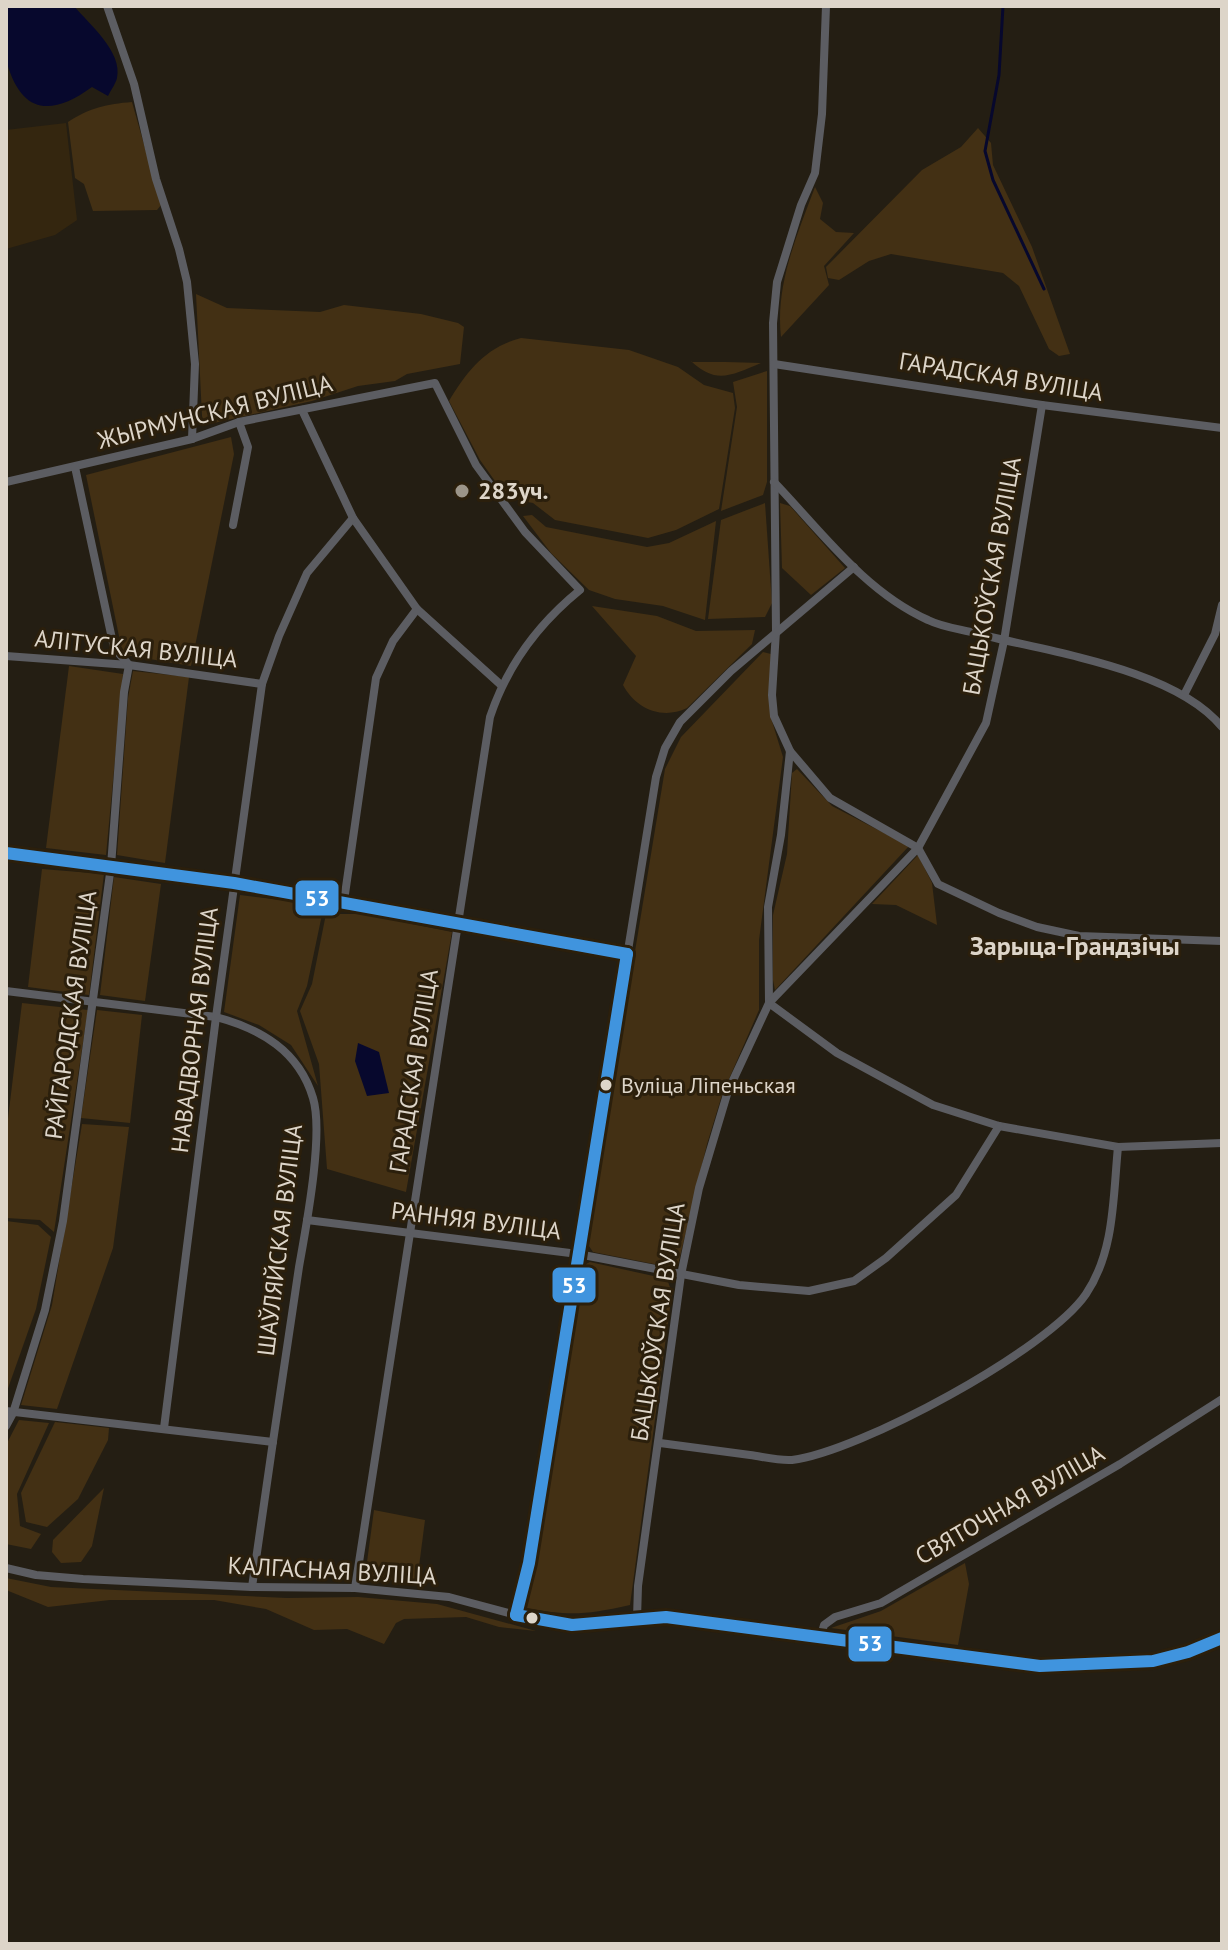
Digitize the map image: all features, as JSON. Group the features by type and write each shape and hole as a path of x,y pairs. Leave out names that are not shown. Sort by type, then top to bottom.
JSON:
{"street":[{"path":"107,6 134,84 156,179 187,282 195,364 192,439"},
{"path":"826,6 820,141 815,173 801,205 777,282 773,323 774,716 790,751 830,798 918,848 938,884 999,913 1037,927 1079,936 1222,941"},
{"name":"ГАРАДСКАЯ ВУЛІЦА","path":"774,364 1042,405 1222,428"},
{"name":"ЖЫРМУНСКАЯ ВУЛІЦА","path":"6,482 192,439 239,422 435,383 476,465 525,532 580,590"},
{"name":"БАЦЬКОЎСКАЯ ВУЛІЦА","path":"637,1618 638,1586 681,1275 699,1188 728,1091 769,1003 918,848 986,723 1004,641 1042,405"},
{"path":"302,410 353,518 417,609 501,685"},
{"path":"233,525 248,447 239,422"},
{"path":"75,467 114,648 129,665"},
{"path":"774,481 885,596 929,621 1128,671 1184,695 1209,711 1222,727"},
{"name":"НАВАДВОРНАЯ ВУЛІЦА","path":"164,1428 262,684 307,573 353,518"},
{"path":"516,1615 529,1563 656,777 665,748 680,722 731,671 854,567"},
{"name":"ГАРАДСКАЯ ВУЛІЦА","path":"355,1588 486,738 501,685 552,613 580,590"},
{"path":"1184,695 1215,634 1222,605"},
{"path":"344,901 376,678 393,641 417,609"},
{"name":"АЛІТУСКАЯ ВУЛІЦА","path":"6,656 129,665 262,684"},
{"name":"РАЙГАРОДСКАЯ ВУЛІЦА","path":"6,1426 45,1310 63,1221 111,866 124,692 129,665"},
{"path":"790,751 781,835 768,907 769,1003 851,1061 933,1105 999,1126 1118,1147 1222,1143"},
{"path":"6,853 234,883 627,954"},
{"name":"ШАЎЛЯЙСКАЯ ВУЛІЦА","path":"6,991 216,1017 255,1029 271,1039 288,1053 306,1079 317,1120 307,1220 252,1587"},
{"name":"РАННЯЯ ВУЛІЦА","path":"307,1220 578,1254 739,1285 809,1291 854,1281 886,1258 956,1195 999,1126"},
{"path":"660,1443 790,1461 833,1451 903,1419 984,1375 1055,1327 1086,1294 1108,1243 1118,1147"},
{"name":"СВЯТОЧНАЯ ВУЛІЦА","path":"820,1639 824,1625 835,1617 881,1603 1120,1464 1222,1399"},
{"path":"10,1412 273,1442"},
{"name":"КАЛГАСНАЯ ВУЛІЦА","path":"6,1568 68,1578 252,1587 355,1588 449,1597 516,1615 572,1625 666,1617 1040,1666 1153,1661 1188,1652 1222,1638"}],"shaded area":[{"path":"132,102 161,205 157,210 93,211 84,184 75,178 68,122 98,108"},
{"path":"66,123 77,220 55,235 6,249 6,130"},
{"path":"978,128 991,143 993,165 1032,247 1070,354 1059,356 1049,349 1019,286 1003,273 891,254 869,261 839,280 828,278 826,267 922,170 961,147"},
{"path":"815,187 823,203 820,219 836,232 854,233 824,266 829,285 781,337 784,279"},
{"path":"196,294 227,308 320,312 344,305 421,314 458,323 464,327 460,364 407,374 395,381 358,386 312,401 205,425"},
{"path":"521,338 629,350 678,367 704,385 733,393 735,408 719,509 676,530 648,538 555,520 533,503 507,498 480,460 449,401 463,380 488,354"},
{"path":"691,361 761,363 724,376 708,373"},
{"path":"767,371 767,482 763,495 721,511 737,407 733,382"},
{"path":"231,437 234,454 191,666 126,655 121,646 86,475"},
{"path":"765,503 772,603 765,617 708,619 721,520"},
{"path":"780,503 790,506 845,568 811,595 782,568"},
{"path":"532,515 546,527 647,547 669,543 716,521 705,620 663,606 615,599 589,590 551,553 523,516"},
{"path":"592,606 657,616 696,631 755,630 752,644 687,708 659,712 642,706 628,693 623,685 636,656"},
{"path":"763,652 771,654 771,718 783,757 759,940 759,1010 722,1095 678,1265 674,1268 593,1252 587,1243 665,769 681,737"},
{"path":"69,666 123,674 106,855 46,848"},
{"path":"133,671 189,677 165,863 117,855 128,698"},
{"path":"797,769 832,806 909,846 775,990 773,915 787,854 792,773"},
{"path":"918,855 932,883 937,925 896,905 872,904"},
{"path":"42,869 104,874 89,995 28,987"},
{"path":"114,877 161,884 145,1001 100,995"},
{"path":"240,895 324,905 307,986 297,1011 318,1086 291,1045 259,1025 224,1012"},
{"path":"326,914 363,914 452,932 406,1192 327,1169 319,1064 300,1011 312,984"},
{"path":"22,1003 88,1010 54,1232 40,1220 6,1218 6,1135"},
{"path":"97,1010 142,1015 130,1123 81,1118"},
{"path":"82,1124 129,1127 113,1248 57,1409 21,1405 52,1305"},
{"path":"6,1221 38,1225 51,1237 36,1309 6,1394"},
{"path":"590,1262 667,1279 672,1293 630,1605 578,1613 525,1608 582,1266"},
{"path":"19,1420 49,1423 17,1494 20,1526 41,1534 31,1549 6,1544 6,1445"},
{"path":"55,1422 109,1428 108,1440 78,1499 47,1527 26,1522 21,1493"},
{"path":"104,1488 92,1546 81,1562 61,1563 52,1552 53,1540"},
{"path":"374,1510 425,1520 417,1582 365,1577"},
{"path":"965,1563 969,1584 958,1645 831,1628 881,1611"},
{"path":"6,1578 51,1587 287,1598 358,1597 437,1604 536,1631 499,1627 466,1617 404,1619 396,1623 384,1644 347,1629 314,1630 266,1609 214,1600 110,1600 48,1607 6,1590"}],"water":[{"path":"6,6 74,6 115,58 117,78 108,96 92,87 64,103 51,106 30,101 13,80 7,63 4,42"},
{"path":"358,1043 379,1052 389,1093 367,1096 355,1061"}],"waterway":[{"path":"1003,6 999,75 985,151 993,180 1044,289"}],"transit line":[{"name":"53","path":"6,853 234,883 627,954"},
{"name":"53","path":"516,1615 529,1563 627,954"},
{"name":"53","path":"516,1615 572,1625 666,1617 1040,1666 1153,1661 1188,1652 1222,1638"}],"place":[{"name":"283уч.","path":"462,491"},
{"name":"Вуліца Ліпеньская","path":"606,1085"}],"district":[{"name":"Зарыца-Грандзічы","path":"1075,946"}]}
